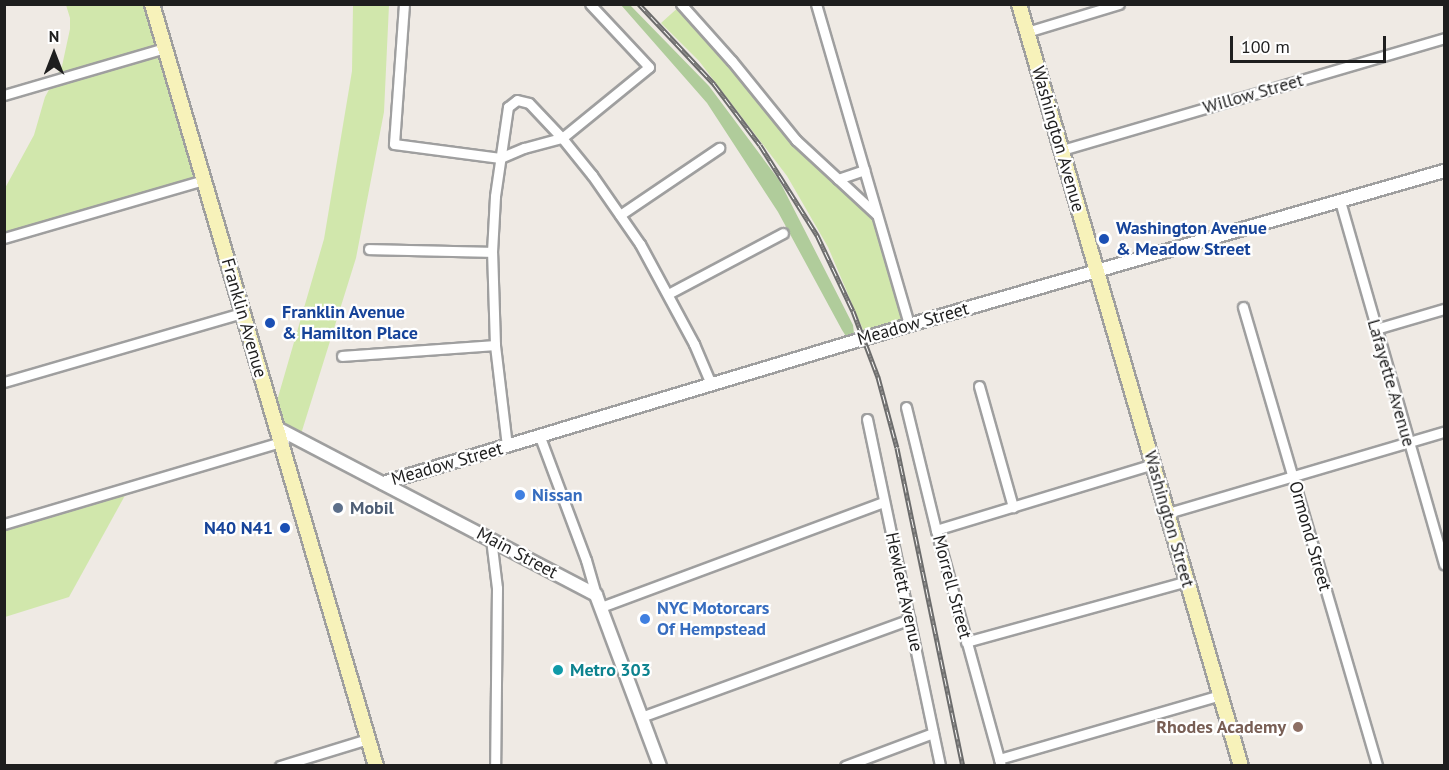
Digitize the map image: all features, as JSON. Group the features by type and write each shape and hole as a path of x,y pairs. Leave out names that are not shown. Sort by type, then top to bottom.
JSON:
{"main road":[{"name":"Franklin Avenue","path":"152,4 376,765"},
{"name":"Washington Avenue","path":"1019,4 1097,273"},
{"name":"Washington Street","path":"1097,273 1241,765"}],"street":[{"path":"404,4 394,144 500,158 524,148 562,138 649,67 590,4"},
{"path":"816,4 909,325"},
{"path":"1027,32 1119,4"},
{"path":"681,5 732,61 796,140 878,216"},
{"name":"Willow Street","path":"1062,150 1444,38"},
{"path":"4,95 165,48"},
{"path":"507,446 495,345 492,252 500,158 508,107 513,102 524,100 529,102 562,138 620,215 668,294 711,384"},
{"path":"620,215 719,148"},
{"path":"838,179 864,170"},
{"name":"Meadow Street","path":"383,483 909,325 1097,273 1444,171"},
{"path":"4,237 204,180"},
{"name":"Lafayette Avenue","path":"1340,201 1444,559"},
{"path":"668,294 783,233"},
{"path":"369,249 492,252"},
{"name":"Ormond Street","path":"1243,307 1377,765"},
{"path":"1376,329 1444,309"},
{"path":"4,382 243,313"},
{"path":"342,356 495,345"},
{"path":"979,386 1013,507"},
{"name":"Morrell Street","path":"906,407 936,530 1000,762"},
{"name":"Hewlett Avenue","path":"867,419 940,765"},
{"path":"1168,513 1444,432"},
{"path":"4,524 279,435"},
{"name":"Main Street","path":"279,435 295,438 596,595"},
{"path":"540,437 660,765"},
{"path":"936,530 1153,464"},
{"path":"601,607 884,502"},
{"path":"491,539 496,588 495,765"},
{"path":"966,642 1187,581"},
{"path":"641,717 910,619"},
{"path":"1000,762 1221,695"},
{"path":"844,765 933,733"},
{"path":"280,765 368,740"}],"green space":[{"path":"66,5 155,5 206,179 5,237 4,190 34,135 45,97 62,66 70,29 70,18"},
{"path":"353,5 389,5 384,112 356,258 301,434 284,442 274,411 324,239 352,71"},
{"path":"621,5 630,5 709,86 779,180 853,325 855,342 851,344 842,330 778,212 707,103"},
{"path":"681,5 796,140 870,208 910,326 867,339 828,247 787,176 699,61 661,23"},
{"path":"128,490 69,597 5,617 5,525"}],"railway":[{"path":"639,4 714,84 760,145 817,235 853,311 878,377 897,448 963,766"}],"place":[{"name":"Washington Avenue & Meadow Street","path":"1104,239"},
{"name":"Franklin Avenue & Hamilton Place","path":"270,323"},
{"name":"Nissan","path":"520,495"},
{"name":"Mobil","path":"338,508"},
{"name":"N40 N41","path":"285,528"},
{"name":"NYC Motorcars Of Hempstead","path":"645,619"},
{"name":"Metro 303","path":"558,670"},
{"name":"Rhodes Academy","path":"1298,727"}]}
